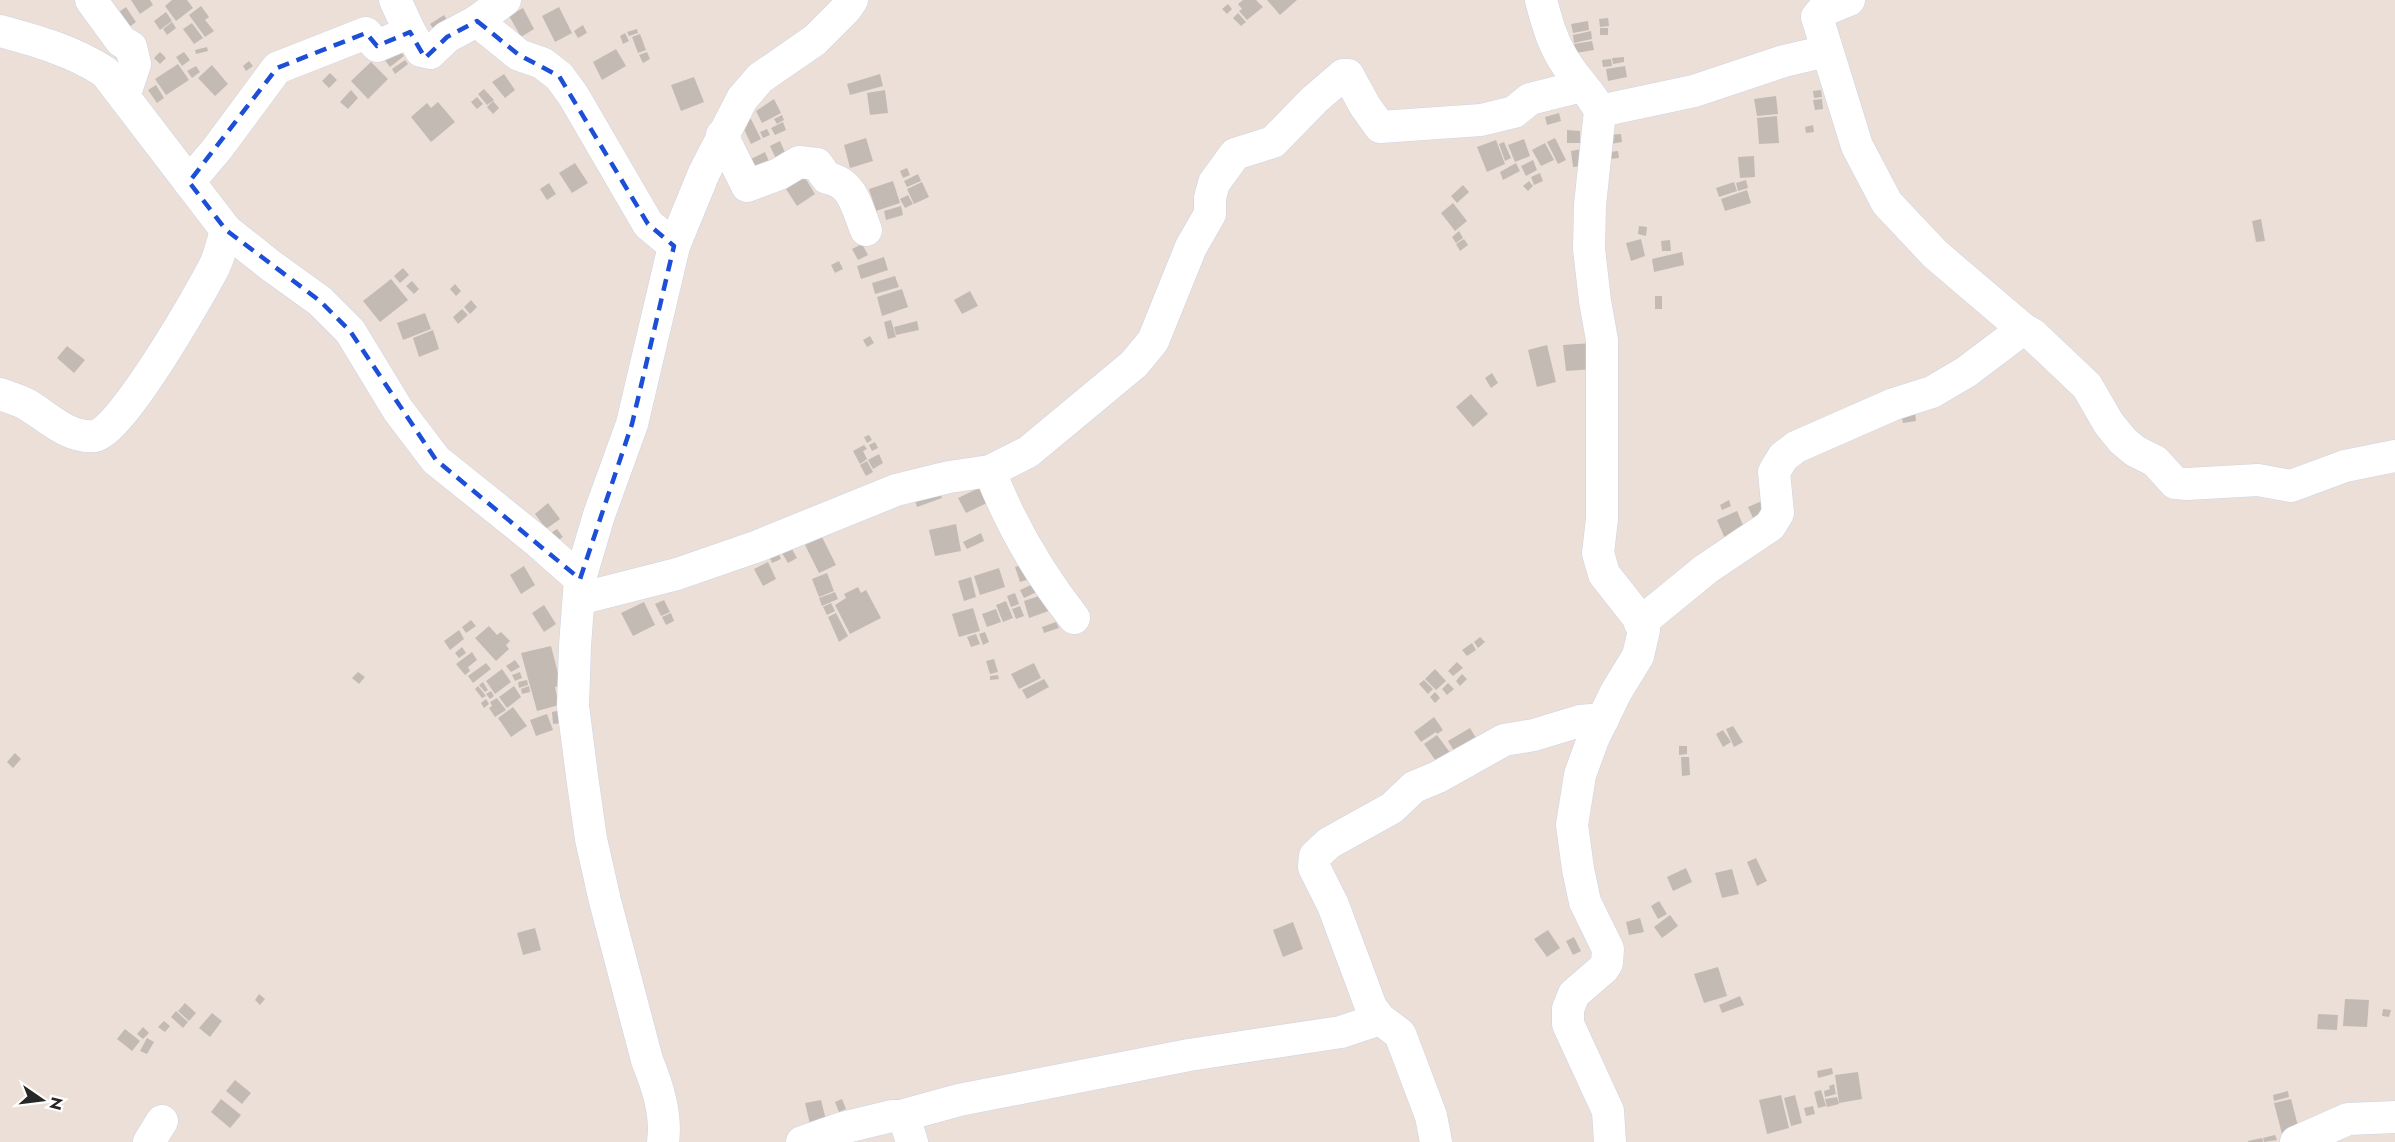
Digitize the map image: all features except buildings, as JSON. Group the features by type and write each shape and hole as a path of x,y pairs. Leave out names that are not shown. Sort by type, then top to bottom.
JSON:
{"street":[{"path":"91,0 121,41 131,47 135,64 124,97"},
{"path":"395,0 421,51 430,53 447,37 477,21 505,0"},
{"path":"663,1142 664,1122 656,1082 642,1040 591,838 573,706 580,589 599,515 632,424 674,246 686,213 722,135 742,99 760,78 815,40 852,0"},
{"path":"1541,0 1552,41 1600,111 1590,205 1589,249 1602,340 1602,519 1599,553 1604,574 1644,630 1638,656 1603,719 1580,775 1572,825 1585,902 1608,949 1607,963 1574,994 1568,1009 1568,1016 1574,1040 1608,1111 1610,1142"},
{"path":"1849,0 1822,11 1817,17 1857,147 1887,203 1935,254 2023,329 2032,334 2087,386 2109,424 2123,441 2135,451 2155,461 2175,483 2258,480 2291,486 2314,480 2345,466 2395,456"},
{"path":"477,21 519,55 542,63 560,76 648,224 674,246"},
{"path":"0,31 38,41 85,59 105,72 226,230 320,301 350,331 398,410 436,460 537,541 580,589"},
{"path":"189,182 217,149 277,68 366,33 377,46 410,32"},
{"path":"1600,111 1694,91 1784,61 1827,51"},
{"path":"580,589 677,574 758,546 896,490 949,477 990,471 1028,452 1134,364 1153,341 1191,247 1210,214 1210,198 1214,183 1235,154 1273,142 1326,88 1343,75 1348,75 1365,106 1380,126 1481,120 1514,112 1530,99 1582,86"},
{"path":"722,135 747,186 779,174 799,162 817,164 826,178 838,180 849,189 866,230"},
{"path":"0,394 25,403 51,422 75,434 95,436 105,432 119,417 168,344 216,263 226,230"},
{"path":"1640,623 1706,569 1770,526 1778,513 1774,472 1796,447 1894,404 1932,392 1966,372 2023,329"},
{"path":"990,471 1003,504 1029,552 1074,618"},
{"path":"1436,1142 1431,1116 1400,1034 1380,1019 1371,1007 1334,905 1314,867 1315,856 1329,843 1392,808 1414,787 1438,777 1504,740 1534,735 1580,721 1603,719"},
{"path":"802,1142 842,1128 892,1116 907,1129 959,1100 1189,1055 1341,1032 1380,1019"},
{"path":"2296,1142 2348,1119 2395,1117"}],"highlighted area":[{"path":"477,21 519,55 559,76 648,224 674,246 632,424 580,579 436,460 350,331 320,301 226,230 189,182 277,68 366,33 377,46 410,32 425,58 447,37"}]}
